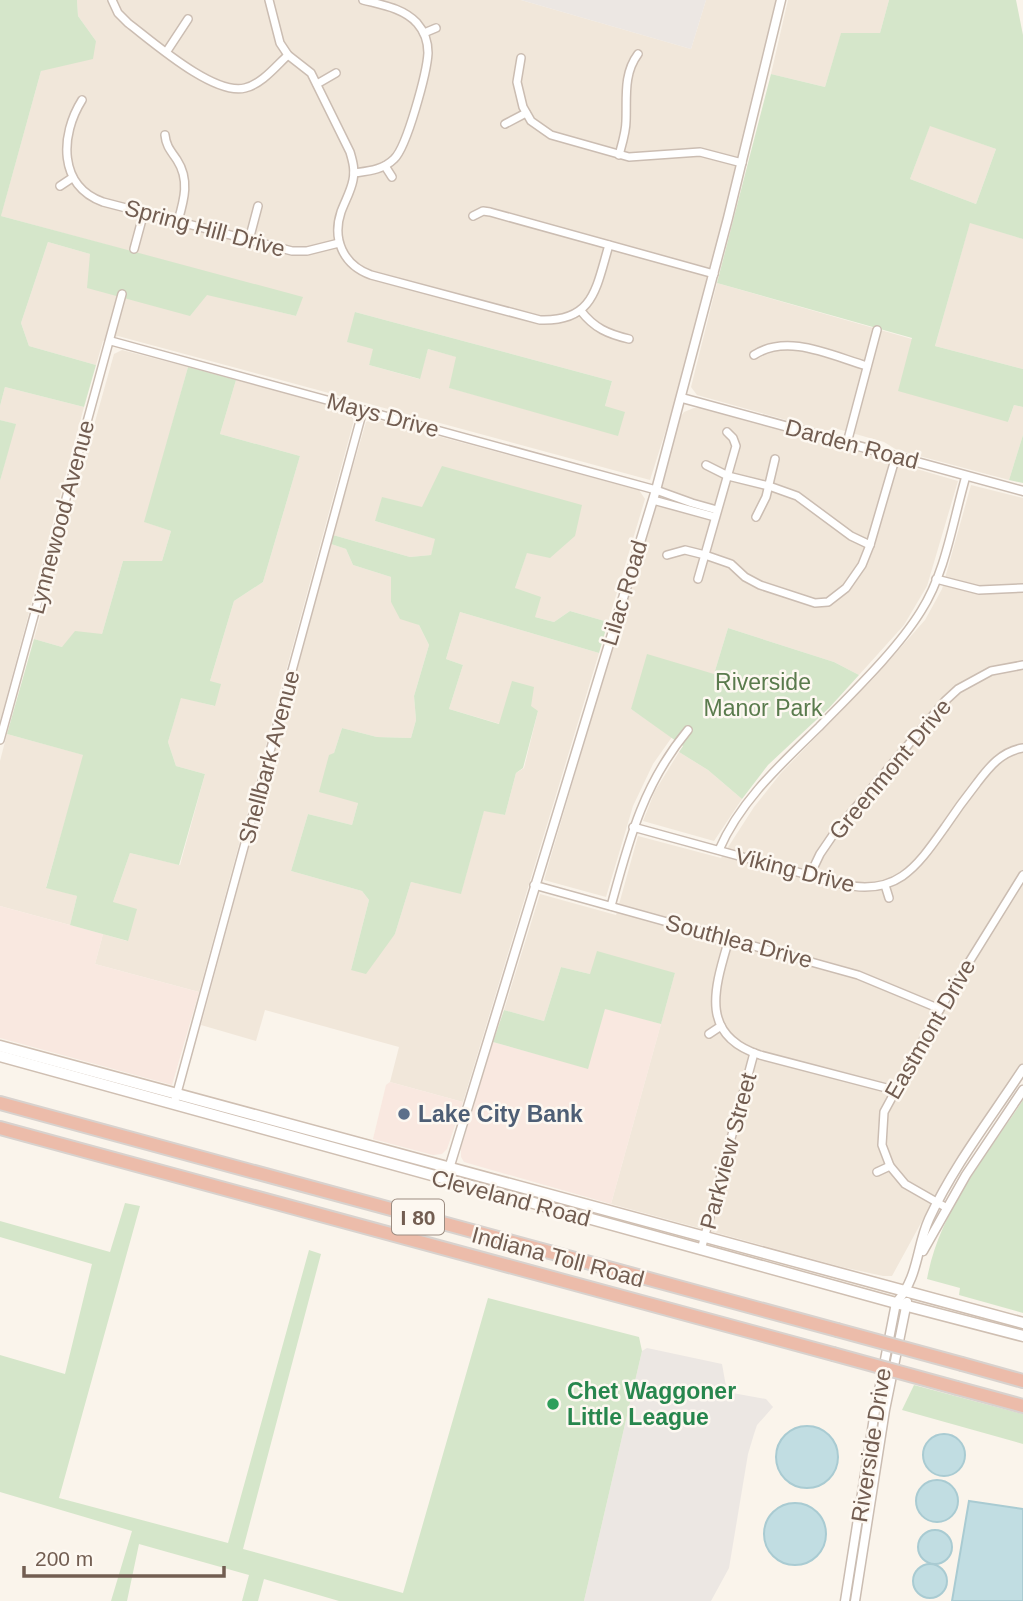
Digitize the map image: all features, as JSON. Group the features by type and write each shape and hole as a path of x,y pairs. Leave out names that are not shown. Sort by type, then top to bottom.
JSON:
{"highway":[{"name":"Indiana Toll Road","path":"0,1103 1023,1381"},
{"name":"Indiana Toll Road","path":"0,1128 1023,1406"}],"main road":[{"name":"Cleveland Road","path":"0,1046 445,1180 1023,1336"},
{"name":"Cleveland Road","path":"0,1056 449,1168 1023,1323"}],"street":[{"path":"112,0 122,18 207,81 223,88 247,88 259,82 288,55"},
{"path":"269,0 277,35 288,55 311,73 350,152 354,173 338,223 339,243 352,264 371,275 540,320 567,318 581,311 595,292 609,245"},
{"path":"354,173 385,166 398,155 406,139 427,61 427,44 418,24 405,13 363,0"},
{"name":"Lilac Road","path":"445,1180 656,490 714,274 781,0"},
{"path":"167,51 188,19"},
{"path":"424,33 436,28"},
{"path":"619,155 626,127 626,85 638,54"},
{"path":"521,58 517,90 526,113 539,128 551,135 619,155 641,158 701,152 742,163"},
{"path":"317,84 336,73"},
{"path":"60,186 72,178 67,162 68,142 82,100"},
{"path":"505,124 526,113"},
{"path":"165,135 166,143 179,162 185,178 185,192 178,221"},
{"path":"385,166 392,177"},
{"name":"Spring Hill Drive","path":"72,178 90,196 112,204 249,240 300,252 339,243"},
{"path":"249,240 258,206"},
{"path":"473,216 483,211 490,212 714,274"},
{"path":"134,249 144,212"},
{"name":"Lynnewood Avenue","path":"0,740 122,294"},
{"path":"581,311 603,331 628,339"},
{"path":"847,443 877,330"},
{"name":"Mays Drive","path":"111,341 656,490 716,513"},
{"path":"754,355 770,346 786,344 867,366"},
{"name":"Darden Road","path":"682,398 1023,491"},
{"name":"Shellbark Avenue","path":"176,1099 363,410"},
{"path":"698,579 736,446 727,432"},
{"path":"667,555 685,550 705,555 731,564 745,577 760,585 821,603 836,597 862,565 896,456"},
{"path":"756,517 769,486 775,459"},
{"path":"706,465 728,475 797,496 842,531 870,545"},
{"path":"719,850 763,782 844,701 913,624 936,579 966,475"},
{"path":"653,500 716,513"},
{"path":"936,579 979,590 1023,588"},
{"name":"Greenmont Drive","path":"810,875 820,853 835,832 945,701 975,678 1001,668 1023,665"},
{"path":"611,906 642,802 661,766 688,730"},
{"name":"Viking Drive","path":"634,827 855,887 872,888 905,875 919,863 993,764 1010,751 1023,748"},
{"name":"Eastmont Drive","path":"890,1166 882,1145 882,1122 894,1090 940,1009 1023,875"},
{"name":"Southlea Drive","path":"534,885 858,975 940,1009"},
{"path":"885,885 889,898"},
{"path":"729,939 715,996 720,1026 731,1039 754,1053 894,1090"},
{"path":"709,1034 720,1026"},
{"name":"Parkview Street","path":"701,1250 754,1053"},
{"name":"Riverside Drive","path":"845,1601 875,1411 896,1303 905,1292 919,1257 927,1223 937,1203 1023,1069"},
{"name":"Riverside Drive","path":"919,1257 966,1175 1023,1090"},
{"path":"877,1172 890,1166 905,1184 947,1208"},
{"name":"Riverside Drive","path":"855,1601 885,1410 908,1306 905,1292"}],"shaded area":[{"path":"77,0 521,0 691,49 706,0 776,0 729,196 676,398 650,480 118,336 103,341 96,365 29,346 21,323 48,242 206,294 296,316 302,298 1,216 0,219 41,71 96,41 78,16","holes":["355,312 612,381 605,406 618,435 450,388 457,357 428,349 419,379 369,365 374,349"]},
{"path":"521,0 706,0 691,49"},
{"path":"788,0 889,0 880,33 841,34 825,87 771,74"},
{"path":"930,125 996,149 976,204 910,179"},
{"path":"970,222 1023,239 1023,369 935,346"},
{"path":"717,283 912,339 1008,422 1014,405 1023,407 1023,435 1009,480 897,450 884,442 834,428 826,431 697,395 691,387"},
{"path":"122,350 188,367 145,522 171,531 162,561 123,561 102,634 62,647 34,639 114,354"},
{"path":"236,380 348,410 354,420 199,992 95,964 103,934 127,941 113,902 130,853 180,865 205,774 176,766 168,742 181,697 214,706 210,681 234,601 263,582 300,456 220,434"},
{"path":"5,387 84,407 0,721 0,481 15,424 0,420"},
{"path":"694,408 706,408 958,481 927,586 904,625 859,675 834,662 728,628 714,674 631,709 672,737 653,764 633,806 606,897 544,880 679,419 684,412"},
{"path":"374,419 639,490 645,499 608,622 570,611 554,622 535,617 515,588 527,552 422,508 375,521 436,539 431,555 410,557 333,535 366,422"},
{"path":"971,485 1023,498 1023,1063 939,1190 892,1276 842,1267 611,1204 675,973 590,974 561,967 544,1021 504,1010 540,894 616,915 638,836 721,858 754,807 781,773 873,679 925,620 942,589"},
{"path":"331,544 346,549 353,565 391,577 391,602 419,625 429,645 414,696 416,720 411,738 377,737 342,728 334,753 358,803 352,825 308,814 291,871 362,891 369,900 351,970 382,949 395,934 411,882 461,893 484,810 505,815 516,773 524,768 538,711 500,724 449,709 463,665 446,659 460,612 599,653 463,1102 390,1082 399,1047 265,1010 256,1041 201,1025"},
{"path":"7,734 84,755 46,887 77,896 70,925 0,906 0,761"},
{"path":"679,752 708,770 742,799 714,841 643,821 655,791"},
{"path":"0,906 103,934 95,964 199,992 172,1085 0,1038"},
{"path":"605,1008 661,1024 611,1204 464,1162 461,1148 493,1042 587,1068"},
{"path":"390,1082 463,1102 447,1149 442,1154 433,1155 373,1139 386,1085"},
{"path":"647,1348 722,1364 727,1392 766,1399 773,1407 757,1425 754,1434 748,1454 729,1568 711,1601 584,1601 642,1351"}],"green space":[{"path":"0,0 77,0 78,16 96,41 93,59 41,71 1,216 303,297 296,316 207,295 190,316 87,288 90,254 48,242 21,323 29,346 96,365 84,407 5,387 0,406"},
{"path":"889,0 1016,0 1023,35 1023,239 970,223 935,346 1023,369 1023,407 1014,405 1008,422 898,391 912,338 717,283 771,74 825,87 841,33 880,33","holes":["930,126 996,149 976,204 910,179"]},
{"path":"355,312 612,381 605,406 625,412 618,436 449,388 456,357 428,349 420,379 369,365 373,349 347,342"},
{"path":"188,367 236,380 220,434 300,456 263,582 234,601 210,681 221,684 215,706 181,698 168,742 176,766 205,774 179,865 130,853 113,902 137,909 128,941 70,925 77,896 46,888 83,755 7,734 34,639 62,647 75,631 102,634 123,561 162,561 171,531 144,522"},
{"path":"0,420 16,424 0,481"},
{"path":"1023,435 1023,483 1009,480"},
{"path":"442,466 582,505 575,536 550,558 527,553 515,588 541,597 535,617 554,622 570,611 608,622 599,653 460,612 446,659 463,665 449,709 499,724 512,681 534,687 531,706 538,711 523,768 516,773 505,815 484,811 461,894 411,882 395,934 366,974 351,970 369,900 362,891 291,871 308,814 352,825 358,803 319,792 329,755 334,753 342,728 377,737 411,738 416,720 414,696 429,645 419,625 400,619 391,602 391,577 353,565 346,549 331,544 333,535 410,557 431,555 435,539 375,521 382,497 422,507"},
{"name":"Riverside Manor Park","path":"728,628 834,662 859,675 829,708 768,765 742,799 708,770 679,752 683,746 631,709 647,654 714,674"},
{"path":"597,951 675,973 661,1024 605,1009 588,1069 493,1042 504,1010 544,1021 561,967 590,974"},
{"path":"1023,1100 1023,1313 959,1295 960,1288 927,1279 933,1254 953,1208"},
{"path":"125,1203 140,1206 59,1498 228,1543 309,1250 321,1254 243,1549 403,1593 488,1298 639,1337 642,1351 584,1601 339,1601 264,1579 258,1601 242,1601 249,1575 139,1544 127,1601 111,1601 132,1531 0,1492 0,1355 65,1374 92,1264 0,1237 0,1221 110,1252"},
{"path":"914,1385 1023,1414 1023,1444 902,1410"}],"water":[{"path":"807,1426 829,1435 838,1457 829,1479 807,1488 785,1479 776,1457 785,1435"},
{"path":"944,1434 959,1440 965,1455 959,1470 944,1476 929,1470 923,1455 929,1440"},
{"path":"937,1480 952,1486 958,1501 952,1516 937,1522 922,1516 916,1501 922,1486"},
{"path":"969,1501 1023,1509 1023,1601 952,1601"},
{"path":"795,1503 817,1512 826,1534 817,1556 795,1565 773,1556 764,1534 773,1512"},
{"path":"935,1530 947,1535 952,1547 947,1559 935,1564 923,1559 918,1547 923,1535"},
{"path":"930,1564 942,1569 947,1581 942,1593 930,1598 918,1593 913,1581 918,1569"}],"place":[{"name":"Lake City Bank","path":"404,1114"},
{"name":"Chet Waggoner Little League","path":"553,1404"}]}
